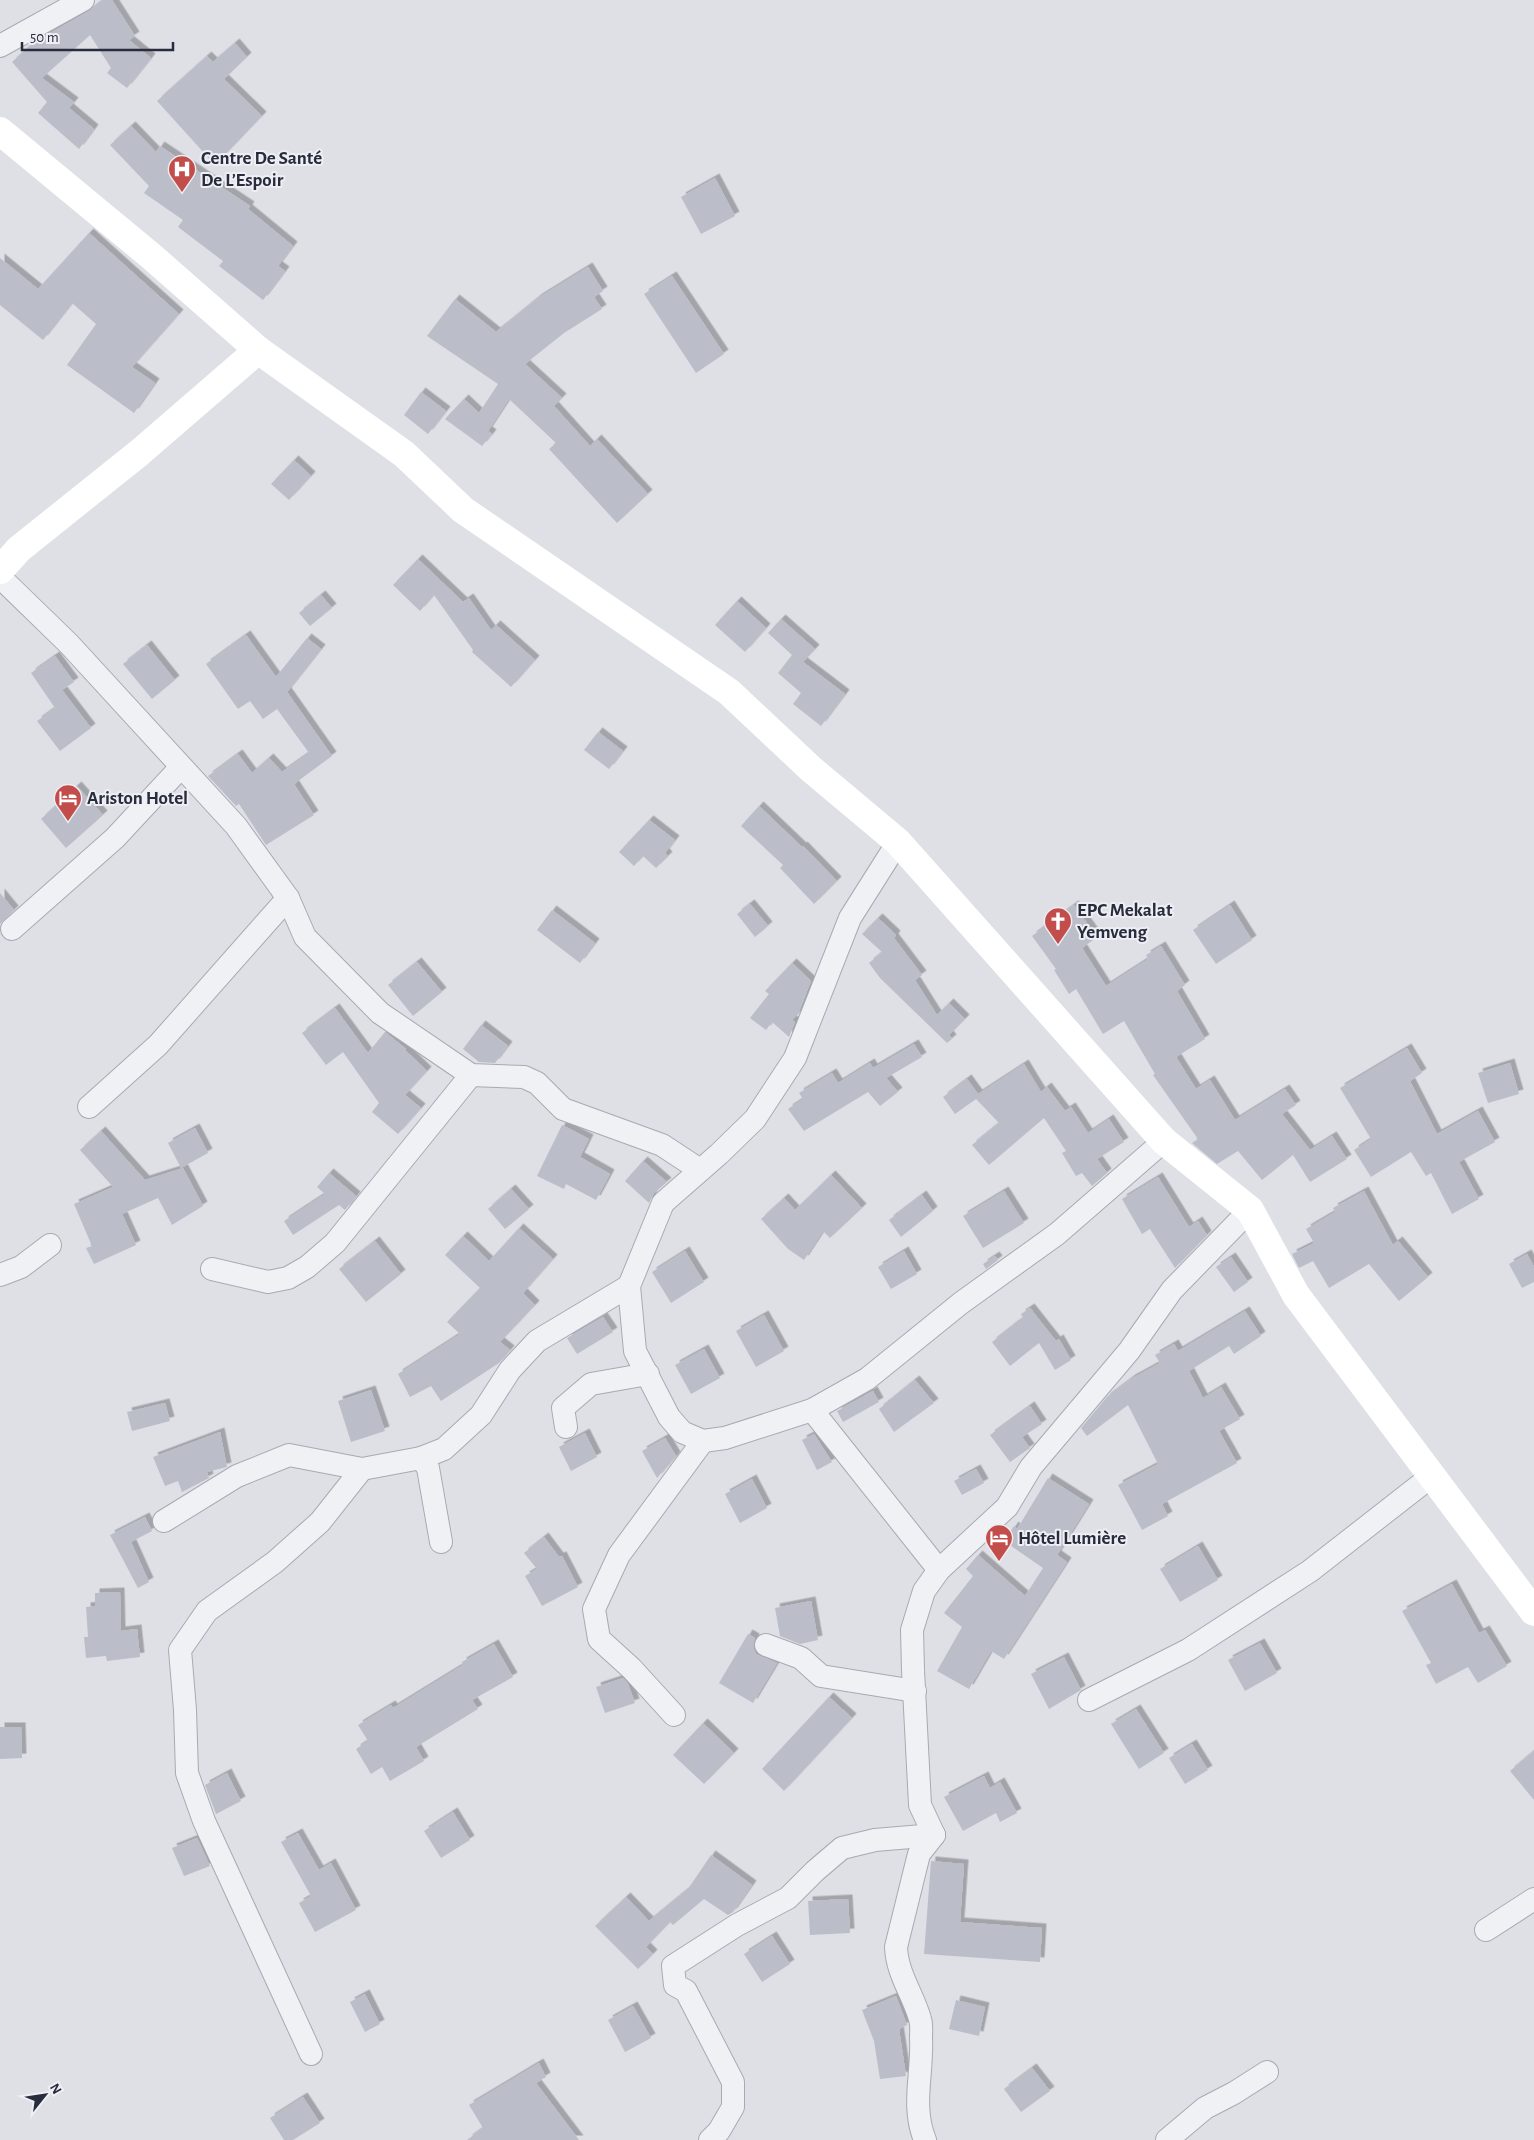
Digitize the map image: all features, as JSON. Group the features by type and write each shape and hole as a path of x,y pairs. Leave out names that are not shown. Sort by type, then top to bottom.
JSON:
{"main road":[{"path":"0,131 151,256 258,350 404,454 463,510 538,563 730,692 811,769 898,842 1164,1141 1250,1210 1296,1294 1534,1612"},
{"path":"0,570 19,549 139,453 258,350"}],"street":[{"path":"0,46 83,0"},
{"path":"0,577 69,644 236,826 288,898 304,937 380,1013 471,1075 524,1077 536,1082 563,1109 662,1145 700,1170"},
{"path":"12,928 115,838 181,767"},
{"path":"898,842 850,918 795,1058 755,1118 663,1203 629,1286 635,1351 669,1417 682,1432 703,1441 725,1438 812,1410 867,1379 960,1302 1057,1234 1164,1141"},
{"path":"90,1107 158,1044 288,898"},
{"path":"212,1269 268,1282 288,1278 307,1267 335,1243 471,1075"},
{"path":"934,1835 920,1805 912,1630 924,1591 939,1570 1007,1507 1031,1467 1128,1351 1172,1290 1250,1210"},
{"path":"0,1275 21,1267 50,1245"},
{"path":"164,1521 237,1476 289,1455 362,1469 420,1458 444,1449 482,1415 510,1370 537,1341 629,1286"},
{"path":"566,1427 563,1408 591,1384 648,1374"},
{"path":"812,1410 939,1570"},
{"path":"674,1715 632,1669 600,1639 594,1609 619,1555 703,1441"},
{"path":"420,1458 428,1468 441,1542"},
{"path":"311,2054 204,1822 187,1773 185,1710 180,1650 207,1611 275,1562 320,1522 362,1469"},
{"path":"1089,1700 1188,1650 1310,1571 1433,1475"},
{"path":"766,1645 801,1658 821,1676 915,1690"},
{"path":"710,2140 719,2131 733,2106 733,2082 686,1990 675,1985 673,1966 737,1924 788,1898 815,1870 842,1848 875,1840 934,1835"},
{"path":"925,2140 920,2128 917,2104 922,2051 921,2020 896,1961 896,1947 919,1854 934,1835"},
{"path":"1486,1930 1534,1899"},
{"path":"1167,2140 1205,2108 1234,2094 1267,2072"}],"building":[{"path":"103,0 112,0 135,36 129,40 151,58 127,88 107,73 111,68 90,35 42,78 74,102 69,108 94,129 79,149 38,113 47,102 12,62 33,43 89,11"},
{"path":"235,43 247,57 224,79 262,116 215,165 157,101 207,56 213,62"},
{"path":"131,126 156,152 160,146 250,206 248,209 293,246 278,266 285,271 263,300 219,266 223,261 178,227 183,220 144,193 149,186 110,145"},
{"path":"715,178 735,216 701,234 681,197"},
{"path":"89,233 179,314 132,367 155,383 134,413 67,365 96,324 72,303 43,340 0,305 0,258 38,289"},
{"path":"588,267 603,291 594,297 602,309 564,333 525,364 562,398 554,406 590,446 597,439 648,494 617,523 549,449 556,443 509,399 488,431 492,434 482,446 445,419 464,399 479,413 498,384 427,336 455,299 496,332 538,298"},
{"path":"672,276 724,354 696,373 644,294"},
{"path":"421,392 446,411 428,434 404,415"},
{"path":"294,460 311,476 289,500 271,484"},
{"path":"418,559 463,602 469,598 491,630 496,625 535,660 511,687 472,652 473,650 434,595 420,611 393,585"},
{"path":"321,595 332,608 310,626 299,613"},
{"path":"737,601 766,628 745,652 715,625"},
{"path":"781,619 815,649 803,662 845,694 821,726 793,704 801,693 778,673 792,655 768,633"},
{"path":"246,635 276,677 307,638 321,649 287,692 332,756 294,784 314,815 266,845 239,804 236,806 208,776 238,754 252,773 269,758 282,772 309,753 277,709 263,719 250,701 238,709 206,664"},
{"path":"147,645 175,680 152,699 123,664"},
{"path":"55,656 74,682 62,690 91,728 60,751 37,721 55,708 31,673"},
{"path":"598,732 623,751 609,769 584,750"},
{"path":"77,786 103,815 66,848 41,819"},
{"path":"759,806 803,846 837,881 814,904 780,868 783,865 741,826"},
{"path":"649,820 675,840 665,853 668,856 656,868 643,856 634,866 619,852"},
{"path":"0,893 14,910 0,924"},
{"path":"750,904 768,926 755,937 737,914"},
{"path":"1074,905 1097,937 1082,948 1106,986 1148,959 1146,955 1161,946 1185,985 1177,991 1205,1039 1176,1057 1196,1089 1210,1080 1235,1120 1285,1089 1296,1105 1282,1114 1310,1150 1332,1136 1347,1159 1310,1182 1293,1155 1262,1180 1238,1151 1217,1164 1192,1143 1198,1139 1153,1075 1155,1074 1124,1021 1103,1034 1076,989 1069,994 1054,970 1056,969 1032,936"},
{"path":"1230,905 1252,940 1216,964 1193,930"},
{"path":"552,910 595,943 580,963 537,930"},
{"path":"878,918 896,935 894,938 922,975 915,980 937,1015 949,1003 965,1019 949,1035 952,1039 947,1043 880,978 869,963 882,952 862,934"},
{"path":"417,962 442,992 413,1016 388,985"},
{"path":"792,963 811,981 798,1014 792,1020 795,1022 789,1037 772,1022 766,1030 750,1018 769,994 765,991"},
{"path":"335,1008 368,1053 385,1032 406,1049 427,1071 405,1095 421,1108 398,1134 372,1112 379,1103 343,1052 326,1065 302,1033"},
{"path":"481,1025 508,1046 495,1063 479,1062 463,1049"},
{"path":"914,1044 922,1057 886,1078 898,1092 880,1106 868,1092 804,1131 788,1109 803,1099 799,1093 832,1073 838,1083 870,1063 873,1068"},
{"path":"1407,1048 1422,1073 1410,1081 1437,1134 1478,1111 1495,1142 1459,1162 1479,1199 1452,1214 1431,1173 1426,1176 1411,1152 1371,1177 1354,1150 1371,1139 1340,1088"},
{"path":"1510,1063 1519,1094 1488,1103 1478,1073"},
{"path":"1024,1064 1041,1092 1047,1087 1065,1111 1071,1107 1088,1133 1109,1119 1124,1142 1097,1159 1107,1173 1092,1186 1082,1173 1076,1176 1062,1153 1066,1151 1044,1118 989,1165 972,1145 999,1123 976,1099 955,1114 943,1097 967,1079 978,1094"},
{"path":"562,1125 589,1139 580,1157 610,1174 596,1200 566,1184 564,1189 537,1176"},
{"path":"195,1128 208,1153 181,1168 168,1143"},
{"path":"101,1131 145,1180 183,1168 203,1206 172,1225 158,1198 122,1214 136,1245 94,1264 86,1248 92,1246 74,1204 113,1187 80,1150"},
{"path":"643,1161 667,1182 654,1193 649,1203 625,1181"},
{"path":"329,1173 356,1196 345,1210 339,1205 293,1235 284,1221 325,1194 317,1187"},
{"path":"831,1175 862,1208 830,1238 823,1231 804,1260 788,1249 761,1219 784,1198 795,1210"},
{"path":"1158,1177 1189,1227 1198,1221 1207,1235 1175,1268 1150,1229 1142,1234 1122,1199"},
{"path":"511,1189 529,1209 505,1229 488,1209"},
{"path":"1004,1191 1024,1223 983,1248 963,1216"},
{"path":"1364,1191 1393,1245 1398,1241 1428,1277 1399,1301 1369,1264 1329,1288 1313,1261 1299,1268 1292,1254 1314,1243 1306,1229 1335,1212 1333,1208"},
{"path":"922,1195 933,1211 901,1237 889,1220"},
{"path":"519,1228 553,1259 523,1293 535,1305 500,1342 510,1350 499,1363 441,1401 431,1386 410,1397 398,1374 460,1334 447,1322 480,1288 445,1255 463,1236 489,1261"},
{"path":"375,1241 401,1274 366,1302 339,1269"},
{"path":"685,1251 704,1282 671,1303 652,1272"},
{"path":"904,1251 917,1274 891,1289 878,1267"},
{"path":"1527,1254 1534,1267 1534,1282 1522,1288 1509,1264"},
{"path":"995,1256 998,1260 986,1269 983,1264"},
{"path":"1231,1257 1248,1282 1234,1292 1216,1267"},
{"path":"1030,1308 1056,1341 1059,1339 1071,1360 1055,1370 1039,1343 1010,1366 992,1342 1023,1318 1021,1314"},
{"path":"1245,1311 1261,1336 1234,1354 1229,1346 1189,1371 1203,1398 1221,1387 1240,1419 1219,1431 1237,1463 1162,1504 1168,1516 1142,1530 1118,1485 1158,1464 1128,1405 1087,1436 1081,1428 1107,1397 1131,1379 1160,1363 1155,1355 1174,1344 1178,1351"},
{"path":"764,1315 784,1351 756,1367 736,1331"},
{"path":"603,1317 613,1332 577,1354 567,1338"},
{"path":"704,1349 720,1378 691,1394 675,1365"},
{"path":"915,1380 934,1403 894,1432 879,1409"},
{"path":"371,1390 385,1431 351,1442 338,1401"},
{"path":"873,1391 879,1402 843,1422 837,1411"},
{"path":"165,1403 170,1421 132,1431 127,1412"},
{"path":"1030,1406 1042,1424 1022,1437 1030,1448 1010,1462 990,1435"},
{"path":"220,1432 227,1467 207,1472 209,1478 182,1492 178,1481 165,1486 153,1457"},
{"path":"585,1433 597,1457 571,1471 559,1447"},
{"path":"814,1434 832,1462 817,1470 802,1440"},
{"path":"665,1438 676,1456 657,1478 642,1451"},
{"path":"976,1469 984,1483 962,1495 954,1481"},
{"path":"1048,1478 1089,1504 1057,1555 1067,1562 1004,1659 991,1651 969,1689 937,1671 962,1627 944,1613 973,1576 966,1569 978,1555 1025,1596 1043,1568 1004,1541 1014,1526 1017,1529"},
{"path":"752,1479 767,1508 740,1523 725,1494"},
{"path":"145,1517 152,1531 131,1542 149,1582 138,1588 110,1535"},
{"path":"544,1537 559,1557 562,1556 578,1587 542,1606 525,1576 537,1569 524,1553"},
{"path":"1198,1546 1218,1580 1180,1602 1160,1569"},
{"path":"1452,1584 1479,1633 1485,1630 1507,1666 1478,1683 1468,1667 1436,1684 1426,1665 1431,1663 1402,1611"},
{"path":"120,1592 121,1631 137,1629 140,1657 107,1661 106,1656 86,1658 84,1637 88,1637 86,1607 95,1606 95,1593"},
{"path":"811,1601 818,1640 800,1644 780,1636 775,1608"},
{"path":"748,1634 755,1638 753,1647 756,1654 777,1663 753,1703 719,1683"},
{"path":"1260,1643 1277,1673 1245,1691 1228,1660"},
{"path":"494,1644 513,1677 472,1700 478,1709 416,1747 424,1761 390,1781 382,1767 371,1774 356,1749 368,1741 358,1725 391,1705 393,1708 463,1665 462,1662"},
{"path":"1064,1657 1081,1690 1049,1709 1031,1674"},
{"path":"623,1678 628,1684 635,1703 605,1713 596,1687"},
{"path":"829,1697 852,1718 784,1791 762,1769"},
{"path":"1136,1709 1164,1753 1139,1769 1111,1724"},
{"path":"703,1723 734,1753 704,1784 673,1755"},
{"path":"0,1727 21,1727 22,1758 0,1759"},
{"path":"1192,1744 1208,1770 1185,1784 1169,1758"},
{"path":"1534,1751 1534,1800 1510,1771"},
{"path":"227,1773 241,1801 216,1814 205,1785"},
{"path":"984,1776 990,1788 1000,1782 1017,1813 1000,1822 996,1813 963,1831 944,1797"},
{"path":"453,1812 470,1840 441,1858 424,1831"},
{"path":"298,1833 319,1870 331,1863 356,1910 315,1932 299,1903 311,1896 281,1842"},
{"path":"197,1838 210,1866 184,1876 172,1848"},
{"path":"711,1855 752,1885 733,1912 728,1915 704,1899 673,1925 670,1922 646,1947 653,1954 638,1969 595,1926 626,1897 649,1921 688,1889"},
{"path":"931,1861 964,1864 960,1922 1042,1928 1040,1962 924,1954"},
{"path":"848,1899 850,1933 810,1935 808,1901"},
{"path":"772,1936 790,1964 762,1982 744,1954"},
{"path":"365,1994 380,2024 365,2032 350,2002"},
{"path":"896,1996 907,2025 899,2029 906,2076 880,2079 874,2041 862,2010"},
{"path":"956,2000 985,2007 979,2036 949,2029"},
{"path":"633,2006 651,2038 625,2052 608,2020"},
{"path":"539,2063 546,2077 536,2083 579,2140 467,2140 483,2128 469,2105"},
{"path":"1032,2068 1050,2091 1021,2112 1004,2089"},
{"path":"303,2097 320,2123 293,2140 284,2140 270,2118"}],"place":[{"name":"Centre De Santé De L’Espoir","path":"182,193"},
{"name":"Ariston Hotel","path":"68,822"},
{"name":"EPC Mekalat Yemveng","path":"1058,945"},
{"name":"Hôtel Lumière","path":"999,1562"}]}
